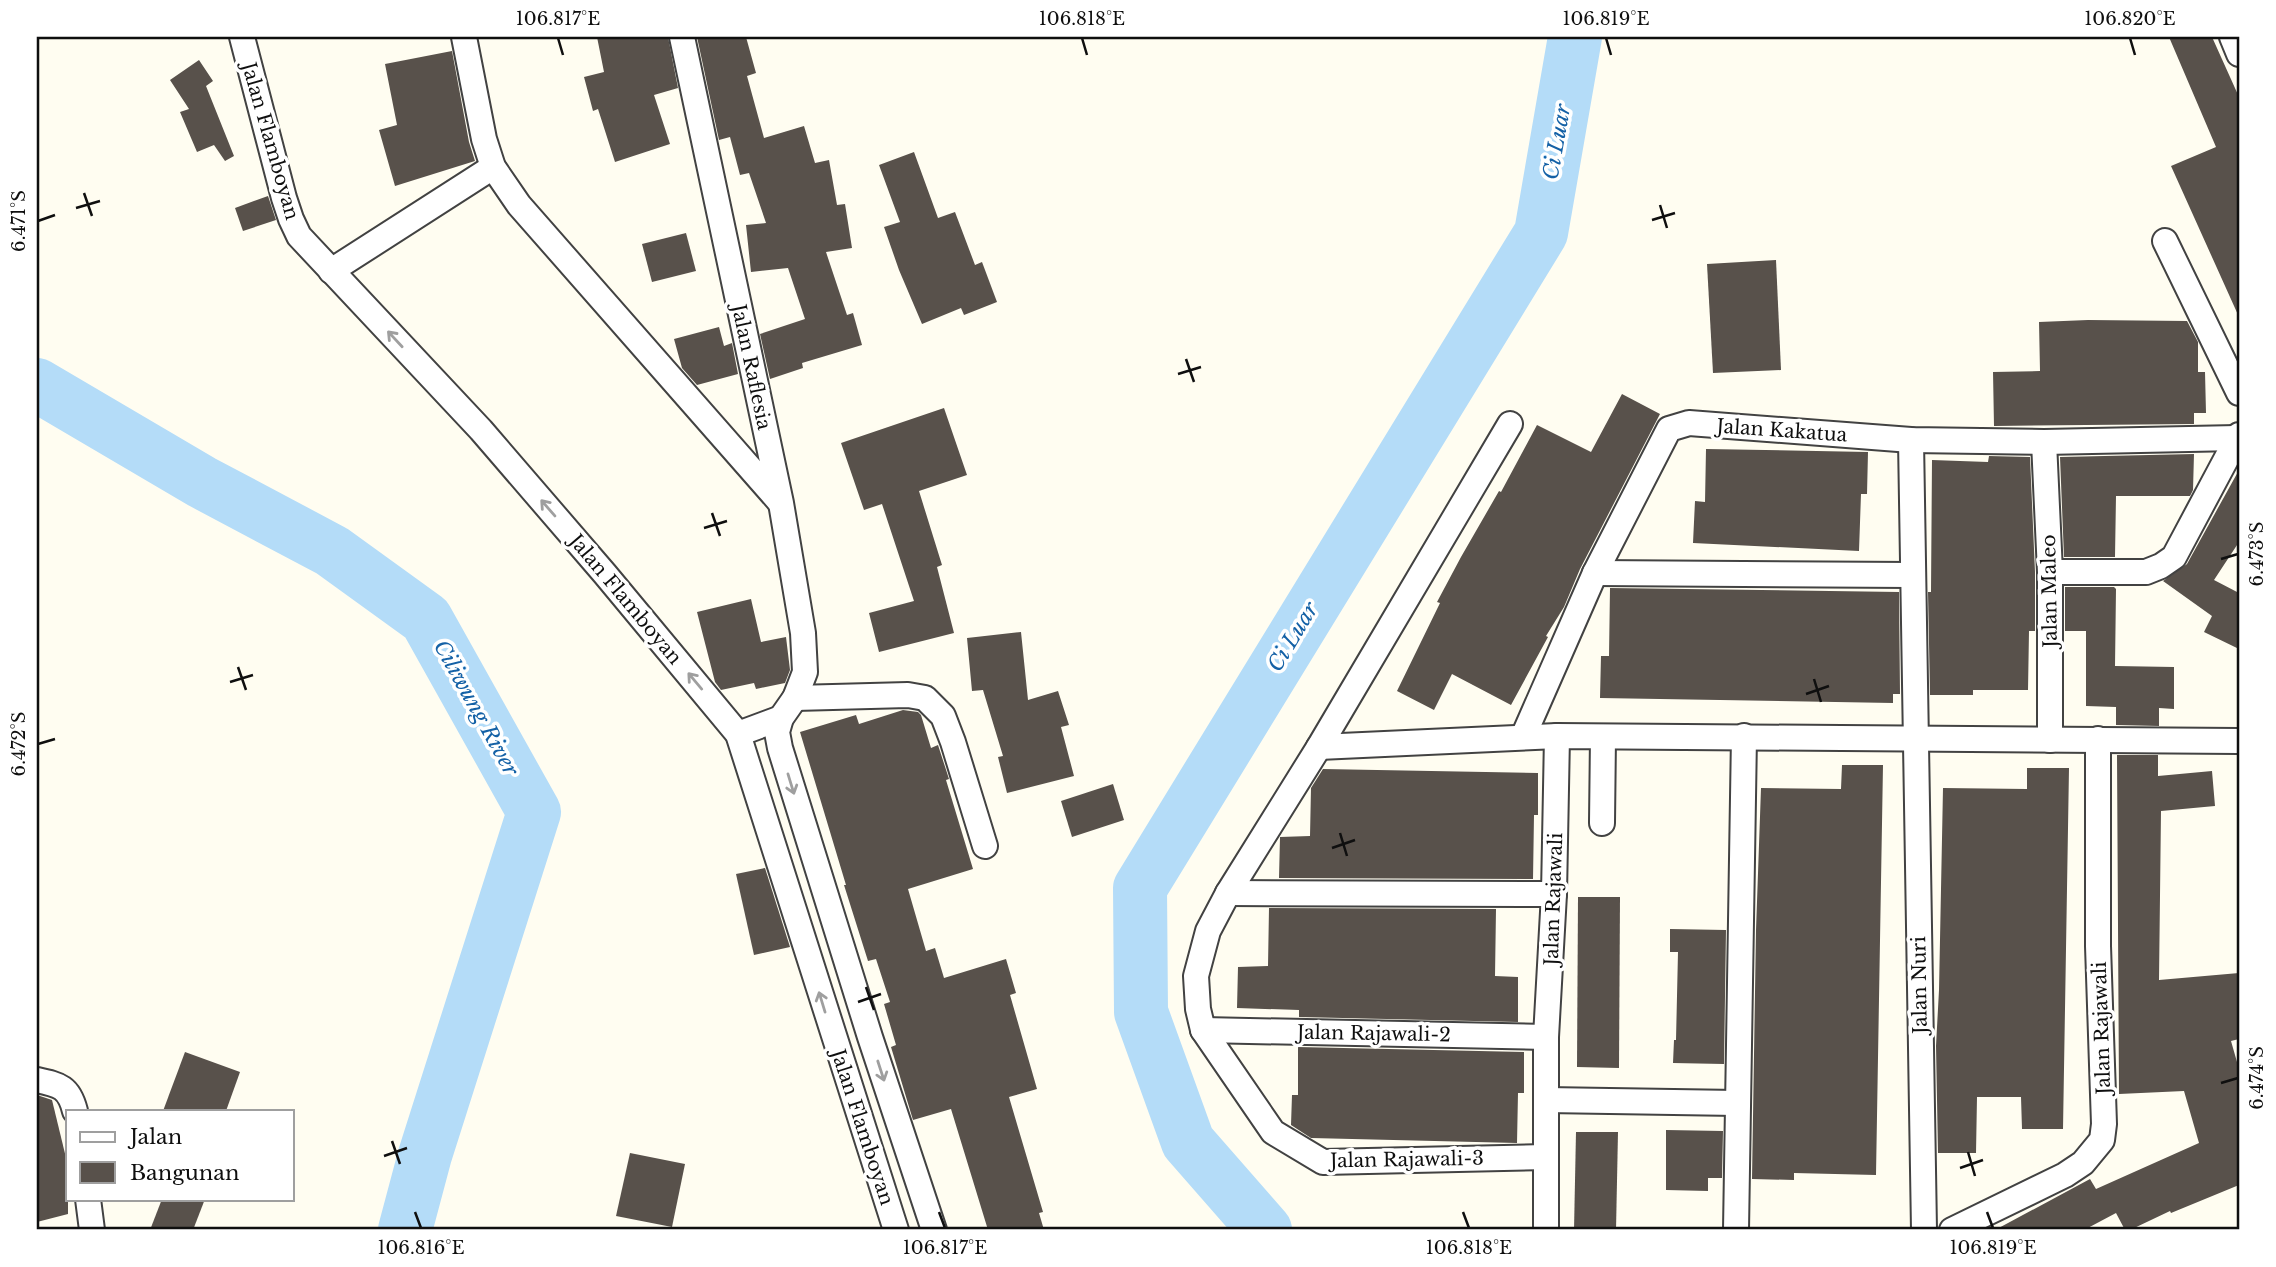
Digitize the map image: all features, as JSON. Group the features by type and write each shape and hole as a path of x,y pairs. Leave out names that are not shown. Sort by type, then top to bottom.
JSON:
{"street":[{"name":"Jalan Flamboyan","path":"242,37 291,219 299,236 481,430 614,584 738,734 896,1230"},
{"path":"464,37 484,139 493,167 519,205 781,503"},
{"name":"Jalan Raflesia","path":"682,37 781,503 803,633 805,672 777,732 780,748 870,1037 934,1230"},
{"path":"2232,37 2239,54"},
{"path":"331,271 493,167"},
{"path":"2165,241 2239,393"},
{"path":"1203,1030 1198,1009 1196,976 1208,931 1228,893 1319,747 1510,424"},
{"name":"Jalan Kakatua","path":"1523,737 1595,573 1669,429 1689,424 1911,440 2044,442 2238,437"},
{"path":"2050,572 2146,572 2174,557 2238,437"},
{"name":"Jalan Nuri","path":"1911,440 1924,1230"},
{"name":"Jalan Maleo","path":"2044,442 2050,572 2050,740"},
{"path":"1595,573 1912,575"},
{"path":"738,734 788,708 908,695 925,698 943,716 985,846"},
{"path":"1319,747 1557,736 2239,741"},
{"name":"Jalan Rajawali","path":"1546,1230 1546,1037 1554,894 1557,736"},
{"path":"1736,1230 1744,736"},
{"path":"1602,823 1603,737"},
{"name":"Jalan Rajawali","path":"1951,1230 1989,1222 2083,1164 2102,1140 2104,1124 2098,946 2098,739"},
{"path":"1228,893 1554,894"},
{"name":"Jalan Rajawali-2","path":"1203,1030 1546,1037"},
{"name":"Jalan Rajawali-3","path":"1203,1030 1273,1132 1323,1162 1546,1157"},
{"path":"837,1048 870,1037"},
{"path":"37,1080 60,1085 71,1097 75,1110"},
{"path":"1546,1100 1737,1103"},
{"path":"84,1228 88,1200"}],"building":[{"path":"597,37 668,37 678,88 654,95 670,144 615,162 598,109 593,111 584,77 604,72"},
{"path":"697,37 746,37 756,73 747,76 764,138 804,126 815,163 829,160 837,205 845,204 852,248 826,252 847,315 853,313 862,345 802,363 803,368 770,379 760,334 805,319 788,268 751,272 746,225 766,223 749,173 740,175 730,137 719,140"},
{"path":"2169,37 2212,37 2239,97 2239,317 2171,166 2216,147"},
{"path":"452,51 475,161 395,186 379,130 397,125 385,64"},
{"path":"199,60 213,81 206,86 234,156 225,161 214,145 197,152 180,112 189,109 170,80"},
{"path":"914,152 938,218 955,212 975,265 982,262 997,302 964,315 961,308 922,324 884,227 900,222 879,165"},
{"path":"268,196 276,220 243,231 235,208"},
{"path":"686,233 696,271 652,282 642,244"},
{"path":"1776,260 1781,370 1713,373 1707,264"},
{"path":"2187,321 2198,342 2198,372 2205,372 2206,413 2194,413 2194,424 1994,426 1993,372 2040,371 2039,322"},
{"path":"719,327 724,346 732,343 738,374 697,385 682,368 674,339"},
{"path":"1622,394 1660,414 1580,569 1564,607 1511,705 1452,674 1434,710 1397,691 1440,603 1437,602 1537,425 1591,452"},
{"path":"944,408 967,475 919,491 942,565 937,567 954,633 879,652 869,613 914,601 882,504 864,510 841,443"},
{"path":"1706,449 1868,452 1867,494 1861,494 1859,551 1693,543 1695,501 1705,502"},
{"path":"2194,454 2193,490 2190,496 2116,496 2115,557 2064,557 2060,457"},
{"path":"1989,456 2030,457 2035,631 2029,631 2028,690 1973,690 1973,695 1930,695 1928,592 1931,592 1932,460 1988,462"},
{"path":"2239,470 2239,542 2214,580 2239,593 2239,649 2204,632 2212,616 2163,581 2187,564"},
{"path":"2065,587 2116,589 2115,666 2174,667 2174,709 2159,708 2159,726 2116,725 2116,707 2086,706 2086,631 2065,631"},
{"path":"1610,588 1899,592 1900,694 1893,694 1893,703 1600,698 1601,656 1609,656"},
{"path":"751,599 761,642 786,637 790,670 785,683 756,689 754,683 721,690 715,682 697,612"},
{"path":"1021,632 1028,700 1058,691 1069,725 1061,727 1074,776 1007,793 998,757 1003,756 983,690 972,691 967,638"},
{"path":"903,710 921,715 931,748 938,745 973,869 908,889 926,951 935,948 944,978 1006,959 1016,993 1010,995 1037,1089 1009,1097 1043,1212 1039,1213 1044,1230 988,1230 951,1109 913,1120 891,1047 896,1045 884,1004 890,1002 876,959 868,961 800,732 856,715 859,724"},
{"path":"2117,755 2158,755 2158,776 2212,771 2215,806 2161,811 2159,980 2239,973 2239,1039 2231,1041 2239,1069 2239,1185 2171,1213 2170,1211 2130,1230 2125,1230 2116,1213 2084,1230 1995,1230 2090,1179 2096,1189 2199,1143 2184,1091 2119,1094"},
{"path":"1842,765 1883,765 1876,1175 1794,1173 1794,1180 1752,1179 1761,788 1841,789"},
{"path":"2027,768 2069,768 2063,1129 2022,1129 2021,1097 1977,1097 1976,1153 1938,1153 1936,1046 1943,788 2027,789"},
{"path":"1323,769 1538,773 1533,879 1279,878 1280,837 1310,836 1311,788"},
{"path":"1113,784 1124,820 1072,837 1061,801"},
{"path":"765,868 790,947 754,955 736,874"},
{"path":"1578,897 1620,897 1619,1068 1577,1067"},
{"path":"1269,908 1496,909 1495,976 1518,977 1518,1022 1299,1017 1299,1010 1237,1008 1238,967 1268,966"},
{"path":"1670,929 1726,930 1724,1064 1673,1063 1678,952 1670,952"},
{"path":"1298,1047 1524,1052 1524,1093 1518,1093 1517,1143 1311,1138 1291,1125 1292,1095 1298,1095"},
{"path":"185,1052 240,1072 226,1110 163,1110"},
{"path":"37,1095 52,1100 66,1158 68,1214 37,1222"},
{"path":"1666,1130 1723,1131 1722,1178 1708,1178 1708,1191 1666,1190"},
{"path":"1576,1132 1618,1132 1616,1230 1574,1230"},
{"path":"630,1153 685,1164 672,1227 616,1216"},
{"path":"162,1200 205,1200 193,1230 150,1230"}],"waterway":[{"name":"Ci Luar","path":"1265,1230 1188,1142 1141,1012 1140,888 1541,233 1575,37"},
{"name":"Ciliwung River","path":"37,385 202,482 332,551 426,619 534,812 425,1155 405,1230"}]}
